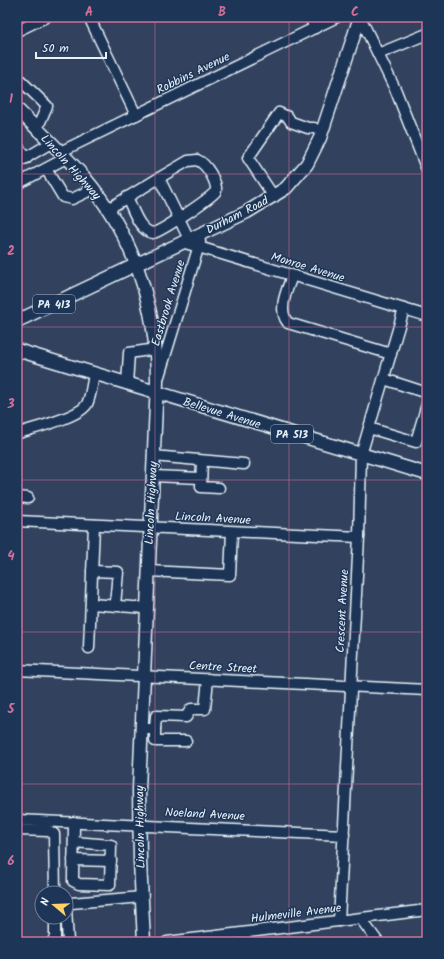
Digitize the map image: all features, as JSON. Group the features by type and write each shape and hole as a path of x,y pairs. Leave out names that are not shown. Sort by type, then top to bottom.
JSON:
{"main road":[{"name":"Durham Road","path":"17,321 247,212 274,197 286,188 307,164 360,17"},
{"name":"Lincoln Highway","path":"17,109 63,155 93,189 108,209 124,237 136,264 152,320 156,349 157,387 143,676 139,825 144,942"},
{"name":"Bellevue Avenue","path":"17,350 127,384 157,387 361,455 427,474"}],"street":[{"path":"17,31 46,17"},
{"path":"89,17 136,115"},
{"path":"310,17 316,28"},
{"name":"Robbins Avenue","path":"17,184 46,169 63,155 136,115 337,17"},
{"path":"360,17 402,105 427,169"},
{"path":"378,54 427,34"},
{"path":"17,77 47,106 37,129"},
{"path":"274,197 248,158 279,113 288,117 290,122 318,130"},
{"path":"17,163 28,158 51,143"},
{"path":"17,146 28,158"},
{"path":"108,209 127,197 188,161 195,160 202,162 216,188 213,195 179,219 157,232 150,233 143,227 127,197"},
{"path":"46,169 63,197 72,199 93,189"},
{"path":"159,178 179,219 186,241"},
{"name":"Eastbrook Avenue","path":"157,387 203,232"},
{"name":"Monroe Avenue","path":"186,241 198,247 427,316"},
{"path":"292,276 283,310 284,318 288,323 391,354"},
{"name":"Crescent Avenue","path":"339,921 352,686 361,455 404,309"},
{"path":"127,384 129,353 156,349"},
{"path":"19,433 69,416 84,409 87,403 94,374"},
{"path":"384,379 427,393"},
{"path":"369,428 416,442 427,404"},
{"path":"153,456 193,459 202,462 244,464"},
{"path":"202,462 201,487 219,488"},
{"path":"153,476 201,478"},
{"path":"17,498 28,498"},
{"name":"Lincoln Avenue","path":"17,521 359,537"},
{"path":"89,648 94,525"},
{"path":"148,571 230,576 232,532"},
{"path":"92,571 118,572 115,605"},
{"path":"91,604 146,608"},
{"name":"Centre Street","path":"17,670 427,690"},
{"path":"186,741 156,741 156,716 186,717 192,709 205,709 208,679"},
{"path":"141,729 155,729"},
{"name":"Noeland Avenue","path":"17,820 344,835"},
{"path":"74,822 73,881 79,884 110,885 111,845 74,842"},
{"path":"17,830 49,831 54,834 55,885"},
{"path":"73,860 111,861"},
{"path":"68,942 66,908 70,903 142,897"},
{"name":"Hulmeville Avenue","path":"167,942 427,910"},
{"path":"361,919 378,942"},
{"path":"52,942 55,938 55,925"}]}
